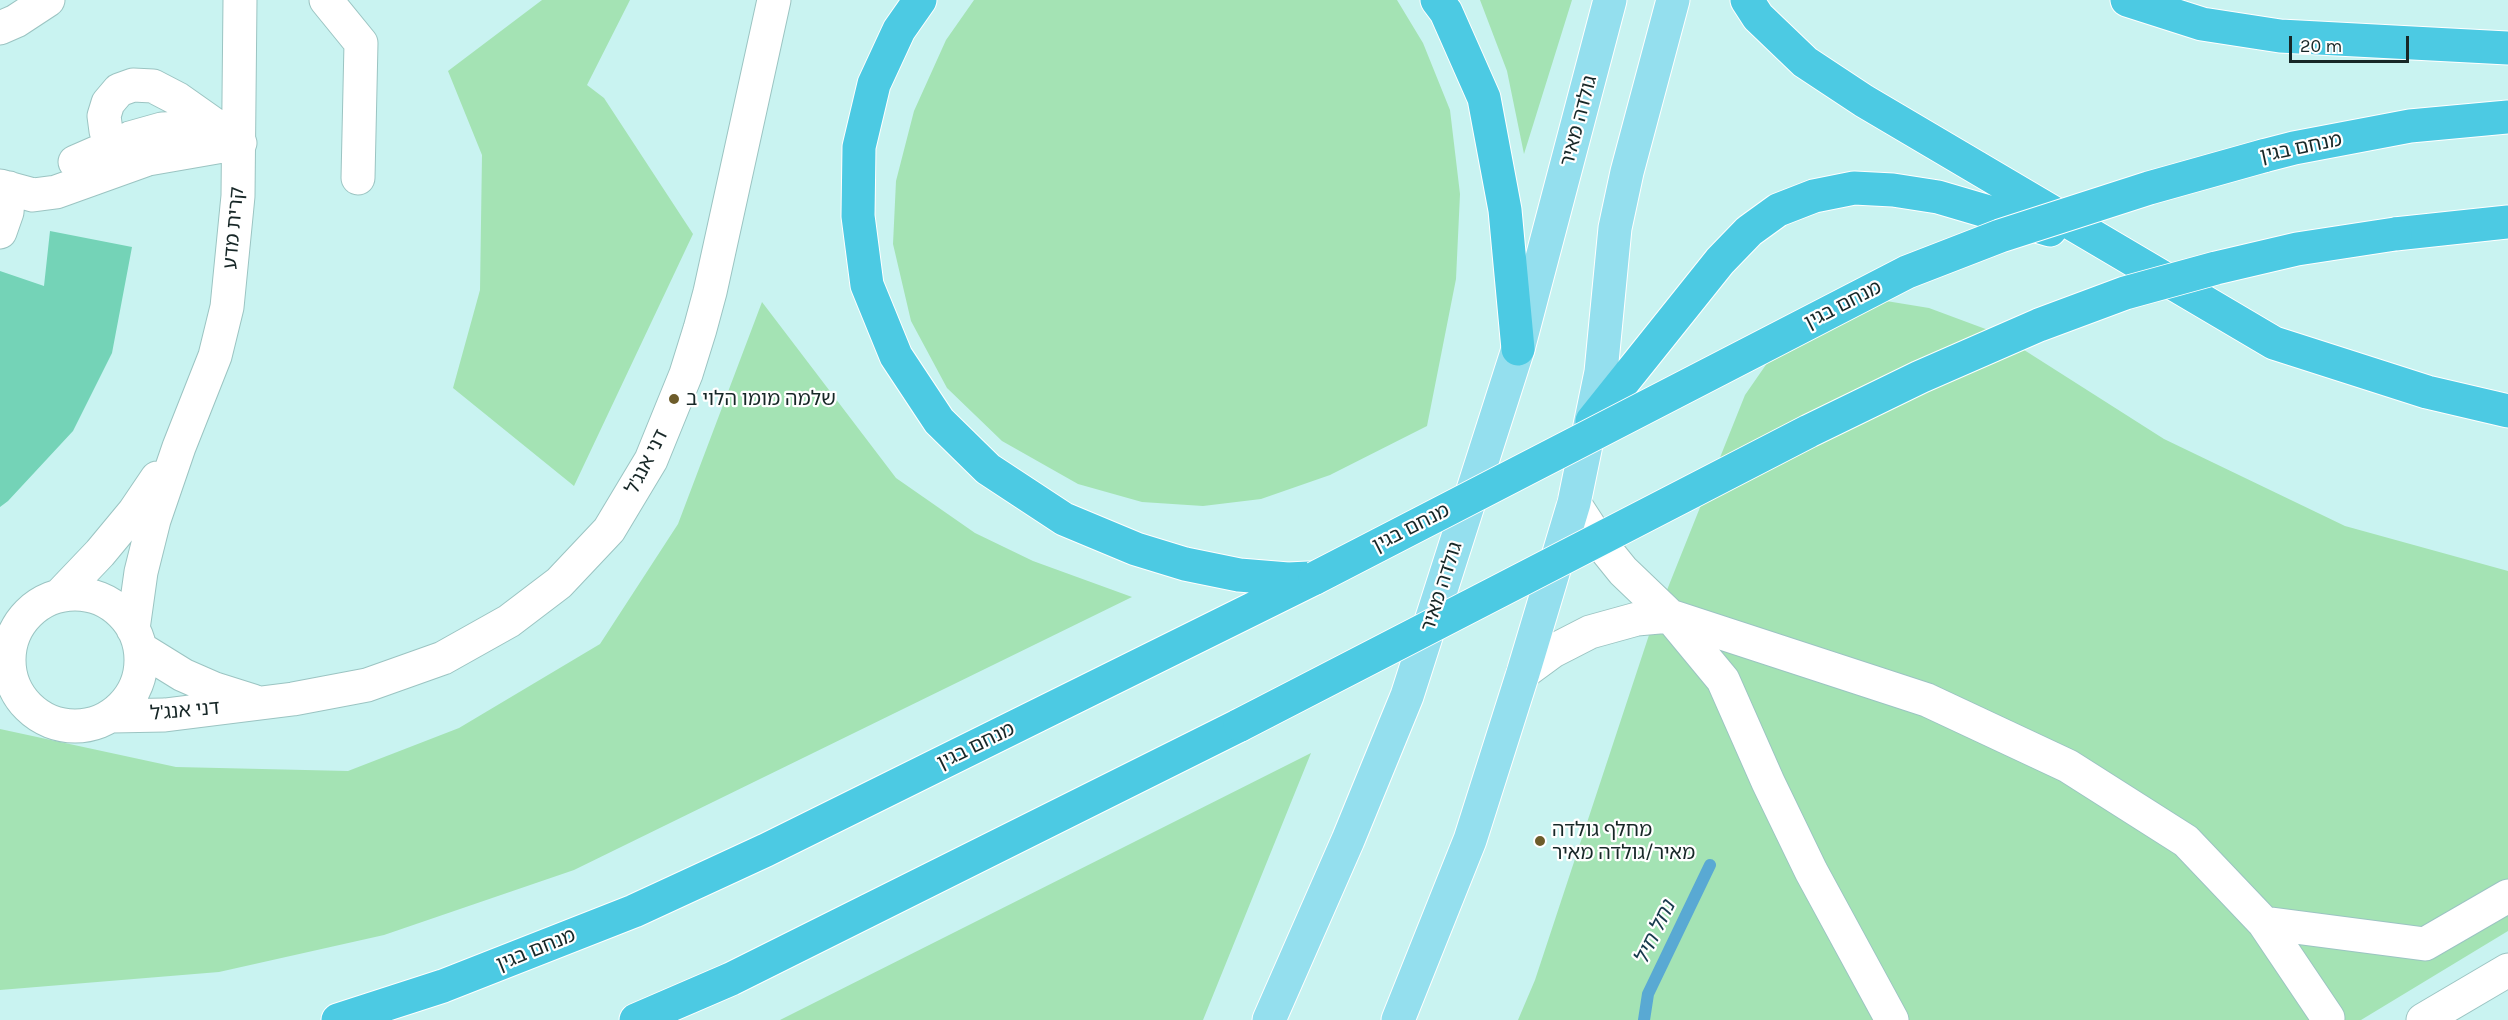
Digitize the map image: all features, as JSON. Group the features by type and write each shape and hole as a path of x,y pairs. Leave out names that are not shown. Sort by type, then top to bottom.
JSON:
{"highway":[{"path":"920,0 899,30 874,84 859,147 858,216 867,285 896,356 939,421 988,469 1064,519 1136,549 1185,564 1239,575 1288,579 1315,578"},
{"path":"1437,0 1446,12 1484,98 1505,210 1518,349"},
{"path":"1746,0 1758,17 1804,62 1864,101 2133,262 2274,343 2427,392 2508,411"},
{"path":"2127,0 2202,24 2280,36 2508,48"},
{"name":"מנחם בגין","path":"338,1020 443,986 634,911 766,850 1315,578 1907,272 2000,236 2149,188 2294,148 2410,126 2508,117"},
{"path":"1592,421 1720,261 1749,231 1778,210 1814,196 1854,188 1893,190 1938,197 2056,232 2133,262"},
{"path":"636,1020 741,974 1240,725 1809,431 1920,377 2039,325 2125,293 2216,267 2297,249 2395,234 2508,222"}],"main road":[{"name":"גולדה מאיר","path":"1269,1020 1348,840 1407,696 1518,349 1610,0"},
{"path":"1398,1020 1470,840 1574,503 1602,362 1615,228 1627,172 1672,0"}],"street":[{"path":"0,28 16,21 48,0"},
{"name":"קרית מדע","path":"137,639 141,572 154,520 214,356 226,307 238,196 240,0"},
{"path":"326,0 361,43 358,178"},
{"name":"דני אנג'ל","path":"112,716 188,712 293,699 367,685 443,658 509,621 559,583 609,530 651,460 686,374 710,292 774,0"},
{"path":"116,157 104,116 108,103 119,90 133,85 153,86 178,99 240,143"},
{"path":"0,232 7,212 5,188 116,157 148,159 240,143"},
{"name":"קרית מדע","path":"58,596 100,553 134,512 179,447"},
{"path":"1574,503 1598,540 1623,571 1670,616 1723,680 1768,782 1811,871 1892,1020"},
{"path":"81,594 102,599 120,611 137,639 141,669 136,687 126,704 112,716 96,724 70,726 44,719 15,706 18,694 10,676 6,642 23,619 39,604 58,596 81,594"},
{"path":"1523,673 1553,651 1590,632 1637,619 1670,616 1928,700 2068,766 2186,841 2264,922 2328,1017"},
{"name":"דני אנג'ל","path":"137,639 183,675 215,689 258,702"},
{"path":"2264,922 2425,944 2508,896"},
{"path":"2423,1020 2508,970"}],"green space":[{"path":"542,0 630,0 587,85 604,98 693,234 574,486 453,388 480,290 482,155 448,71"},
{"path":"974,0 1397,0 1423,43 1450,110 1460,194 1456,279 1427,426 1330,475 1261,499 1203,506 1142,502 1078,484 1002,441 947,388 911,321 893,244 896,181 914,111 946,40"},
{"path":"1480,0 1572,0 1524,154 1507,71"},
{"path":"1874,299 1929,308 1999,334 2164,439 2345,526 2508,571 2508,931 2361,1020 1518,1020 1535,980 1649,635 1745,395 1781,343"},
{"path":"762,302 896,478 975,533 1033,561 1132,597 574,870 384,935 219,972 0,990 0,729 176,767 348,771 459,728 600,644 678,524"},
{"path":"1311,753 1203,1020 780,1020"}],"building":[{"path":"50,231 132,247 112,353 73,431 0,507 0,271 44,286"}],"waterway":[{"name":"נחל חיל","path":"1644,1020 1648,994 1710,865"}],"place":[{"name":"שלמה מומו הלוי ב","path":"674,399"},
{"name":"מחלף גולדה מאיר/גולדה מאיר","path":"1540,841"}]}
